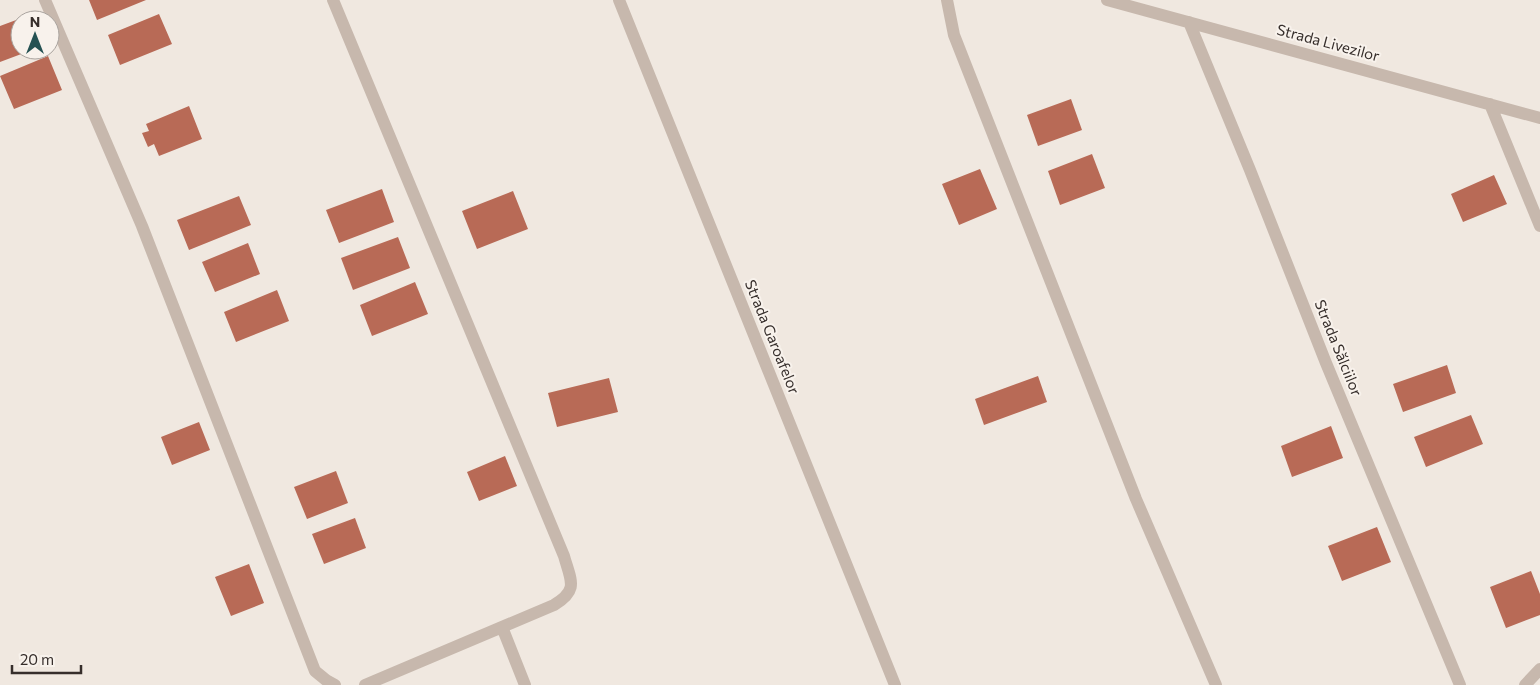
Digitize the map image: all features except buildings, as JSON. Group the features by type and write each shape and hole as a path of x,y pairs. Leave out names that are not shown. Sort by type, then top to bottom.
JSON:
{"street":[{"path":"45,0 142,226 315,671 336,685"},
{"path":"333,0 564,556 570,576 571,588 566,598 554,605 364,685"},
{"name":"Strada Garoafelor","path":"619,0 895,685"},
{"path":"947,0 954,35 1106,425 1136,500 1216,685"},
{"name":"Strada Livezilor","path":"1108,0 1540,118"},
{"name":"Strada Sălciilor","path":"1189,22 1326,363 1460,685"},
{"path":"1490,104 1540,226"},
{"path":"502,627 525,685"},
{"path":"1525,685 1540,669"}]}
